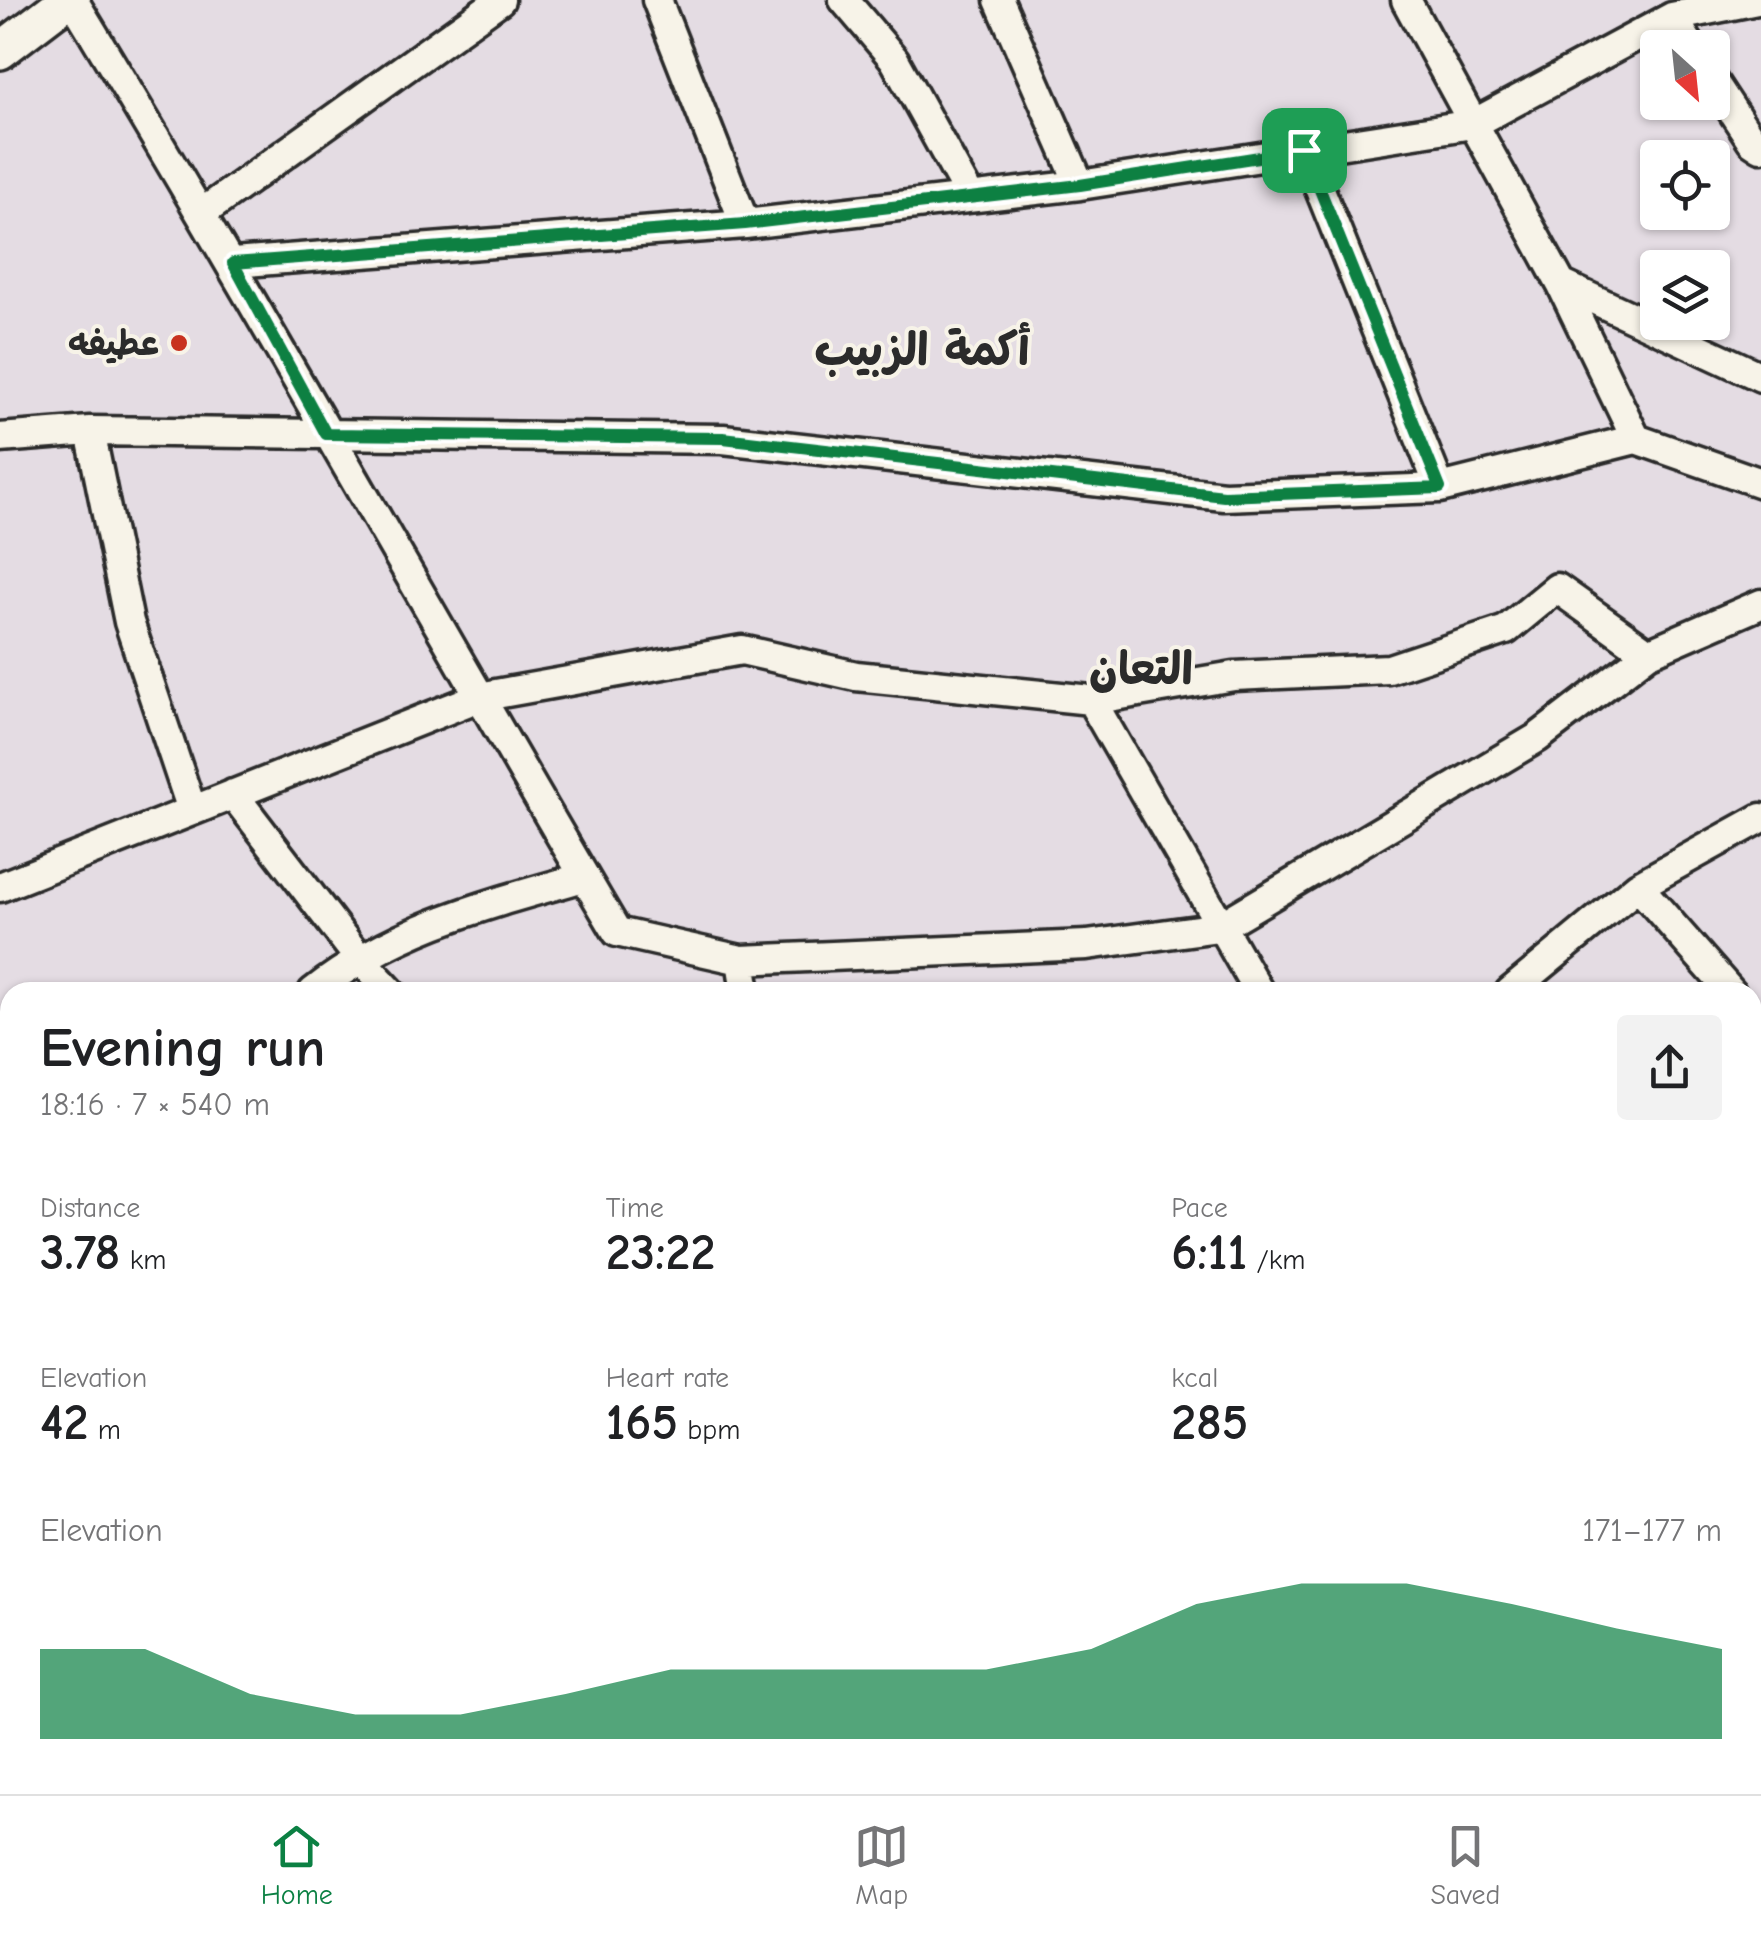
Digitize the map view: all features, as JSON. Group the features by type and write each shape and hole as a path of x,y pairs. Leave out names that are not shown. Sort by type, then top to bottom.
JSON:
{"street":[{"path":"0,51 70,0 233,263 326,434 616,932 741,960 1087,945 1219,927 1538,738 1648,653 1761,604"},
{"path":"202,212 500,0"},
{"path":"656,0 745,224"},
{"path":"844,0 894,59 970,198"},
{"path":"999,0 1080,185"},
{"path":"1406,0 1561,284 1636,438"},
{"path":"233,263 745,224 1080,185 1473,124 1672,17 1757,0"},
{"path":"1672,17 1680,30"},
{"path":"1730,107 1752,141 1761,147"},
{"path":"1304,150 1440,488"},
{"path":"1561,284 1761,377"},
{"path":"90,431 130,622 192,810"},
{"path":"0,438 90,431 723,438 1224,496 1440,488 1636,438 1761,482"},
{"path":"0,887 479,697 742,650 856,676 1091,700 1234,676 1389,669 1506,630 1557,588 1648,653"},
{"path":"1091,700 1253,982"},
{"path":"233,794 382,982"},
{"path":"1522,982 1638,886 1761,818"},
{"path":"325,982 358,957 454,914 584,877"},
{"path":"1638,886 1722,982"},
{"path":"741,960 744,982"}],"place":[{"name":"عطيفه","path":"179,343"}],"district":[{"name":"أكمة الزبيب","path":"922,350"},
{"name":"التعان","path":"1141,669"}],"route":[{"path":"1304,150 1440,488 1224,496 723,438 326,434 233,263 745,224 1080,185 1304,150"}]}
